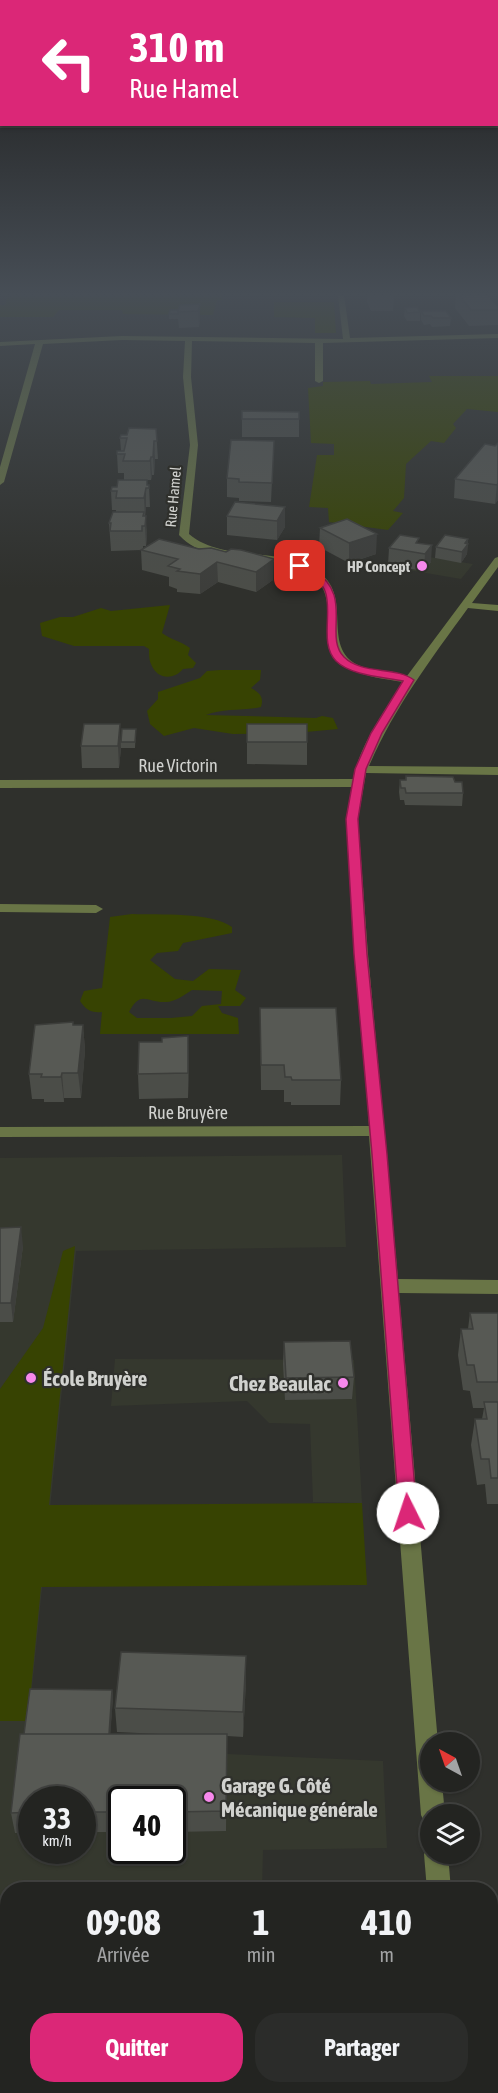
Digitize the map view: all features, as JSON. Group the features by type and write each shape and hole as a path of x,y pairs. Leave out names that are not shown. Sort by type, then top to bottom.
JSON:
{"street":[{"path":"0,482 25,393"},
{"name":"Rue Hamel","path":"189,393 194,445 184,535 192,543 203,547 275,558 313,573 327,585 330,591 334,644 339,658 355,668 410,680"},
{"path":"432,1804 354,866 352,819 359,776 377,733 410,680 498,560"},
{"path":"465,605 498,608"},
{"name":"Rue Victorin","path":"0,784 498,771"},
{"path":"0,909 96,909"},
{"name":"Rue Bruyère","path":"0,1132 377,1131"},
{"path":"389,1286 498,1287"},
{"path":"437,1864 438,1882"}],"shaded area":[{"path":"398,552 473,564 461,579 385,566"},
{"name":"École Bruyère","path":"342,1155 346,1247 76,1251 31,1696 109,1755 227,1754 383,1761 387,1848 263,1850 262,1882 0,1882 0,1158"},
{"path":"115,1359 354,1360 362,1503 313,1502 310,1424 269,1423 247,1401 111,1406"}],"green space":[{"path":"308,393 498,393 498,412 467,409 453,424 456,428 444,443 431,441 406,464 404,498 393,511 403,513 388,530 329,522 328,508 309,507 317,455 334,455 334,444 311,443"},
{"path":"170,605 162,633 190,648 188,655 196,663 193,668 183,669 171,676 161,676 157,673 150,661 149,649 144,646 74,646 42,636 40,623 60,617 73,617 101,608 111,611"},
{"path":"261,670 260,680 251,688 260,696 261,707 219,711 206,715 316,718 322,716 333,718 338,729 295,733 233,734 194,728 164,736 150,724 147,711 158,699 158,692 200,678 207,671"},
{"path":"132,914 185,915 212,919 232,927 232,933 183,943 178,951 157,953 150,960 175,979 193,981 209,969 241,970 235,990 246,998 240,1006 218,1006 222,1013 238,1018 239,1034 100,1034 102,1012 89,1010 80,1001 84,991 102,988 110,917","holes":["192,990 222,991 221,1004 202,1006 192,1016 137,1018 129,1012 133,1005 141,999 169,1002"]},
{"path":"75,1246 49,1505 362,1503 367,1585 41,1587 28,1721 0,1721 0,1389 43,1328 63,1251"}],"building":[{"path":"242,411 299,412 299,419 242,419"},
{"path":"129,428 156,429 157,441 154,441 153,457 150,461 123,461 125,454 117,454 117,451 124,451 127,438 120,438 121,435 127,435"},
{"path":"231,440 274,441 272,483 239,482 239,479 227,478"},
{"path":"498,443 497,485 455,479 485,444 495,446"},
{"path":"118,480 147,480 149,488 146,488 144,498 116,498 117,491 111,491 112,487 117,487"},
{"path":"235,502 285,507 277,521 227,516"},
{"path":"113,512 144,512 145,526 142,526 142,531 110,531 111,523 109,523"},
{"path":"347,519 377,534 349,543 320,528"},
{"path":"400,535 419,538 416,543 432,545 425,554 389,548"},
{"path":"445,535 468,539 465,543 468,544 462,552 436,547"},
{"path":"159,539 199,549 211,548 226,552 231,549 241,550 274,559 256,572 217,562 200,574 177,571 180,569 168,566 178,559 141,550"},
{"path":"84,724 120,724 118,746 81,746"},
{"path":"247,724 307,724 307,742 247,742"},
{"path":"122,729 136,729 135,742 121,742"},
{"path":"406,776 453,777 455,782 462,782 463,793 406,793 405,788 401,788 400,780 406,780"},
{"path":"260,1008 336,1008 341,1080 292,1080 291,1077 285,1077 284,1065 261,1065"},
{"path":"73,1022 73,1025 83,1025 78,1073 62,1073 61,1077 41,1077 42,1074 29,1074 35,1025"},
{"path":"188,1036 188,1073 138,1074 139,1042 162,1042 162,1038"},
{"path":"21,1227 11,1303 0,1303 0,1228"},
{"path":"470,1313 498,1313 498,1382 477,1382 474,1365 467,1365 461,1329 473,1329"},
{"path":"350,1341 354,1377 286,1378 284,1342"},
{"path":"484,1402 498,1402 498,1478 491,1478 489,1459 481,1459 475,1419 487,1419"},
{"path":"121,1652 246,1656 243,1712 115,1708"},
{"path":"30,1689 112,1690 109,1734 24,1734"},
{"path":"20,1734 227,1734 226,1811 186,1812 186,1786 108,1786 108,1812 96,1812 96,1786 18,1786 18,1813 11,1813"}],"place":[{"name":"HP Concept","path":"422,566"},
{"name":"École Bruyère","path":"31,1378"},
{"name":"Chez Beaulac","path":"343,1383"},
{"name":"Garage G. Côté Mécanique générale","path":"209,1797"}],"route":[{"path":"300,566 321,579 330,591 334,644 339,658 355,668 410,680 377,733 361,769 352,819 361,954 380,1154 408,1513"}]}
